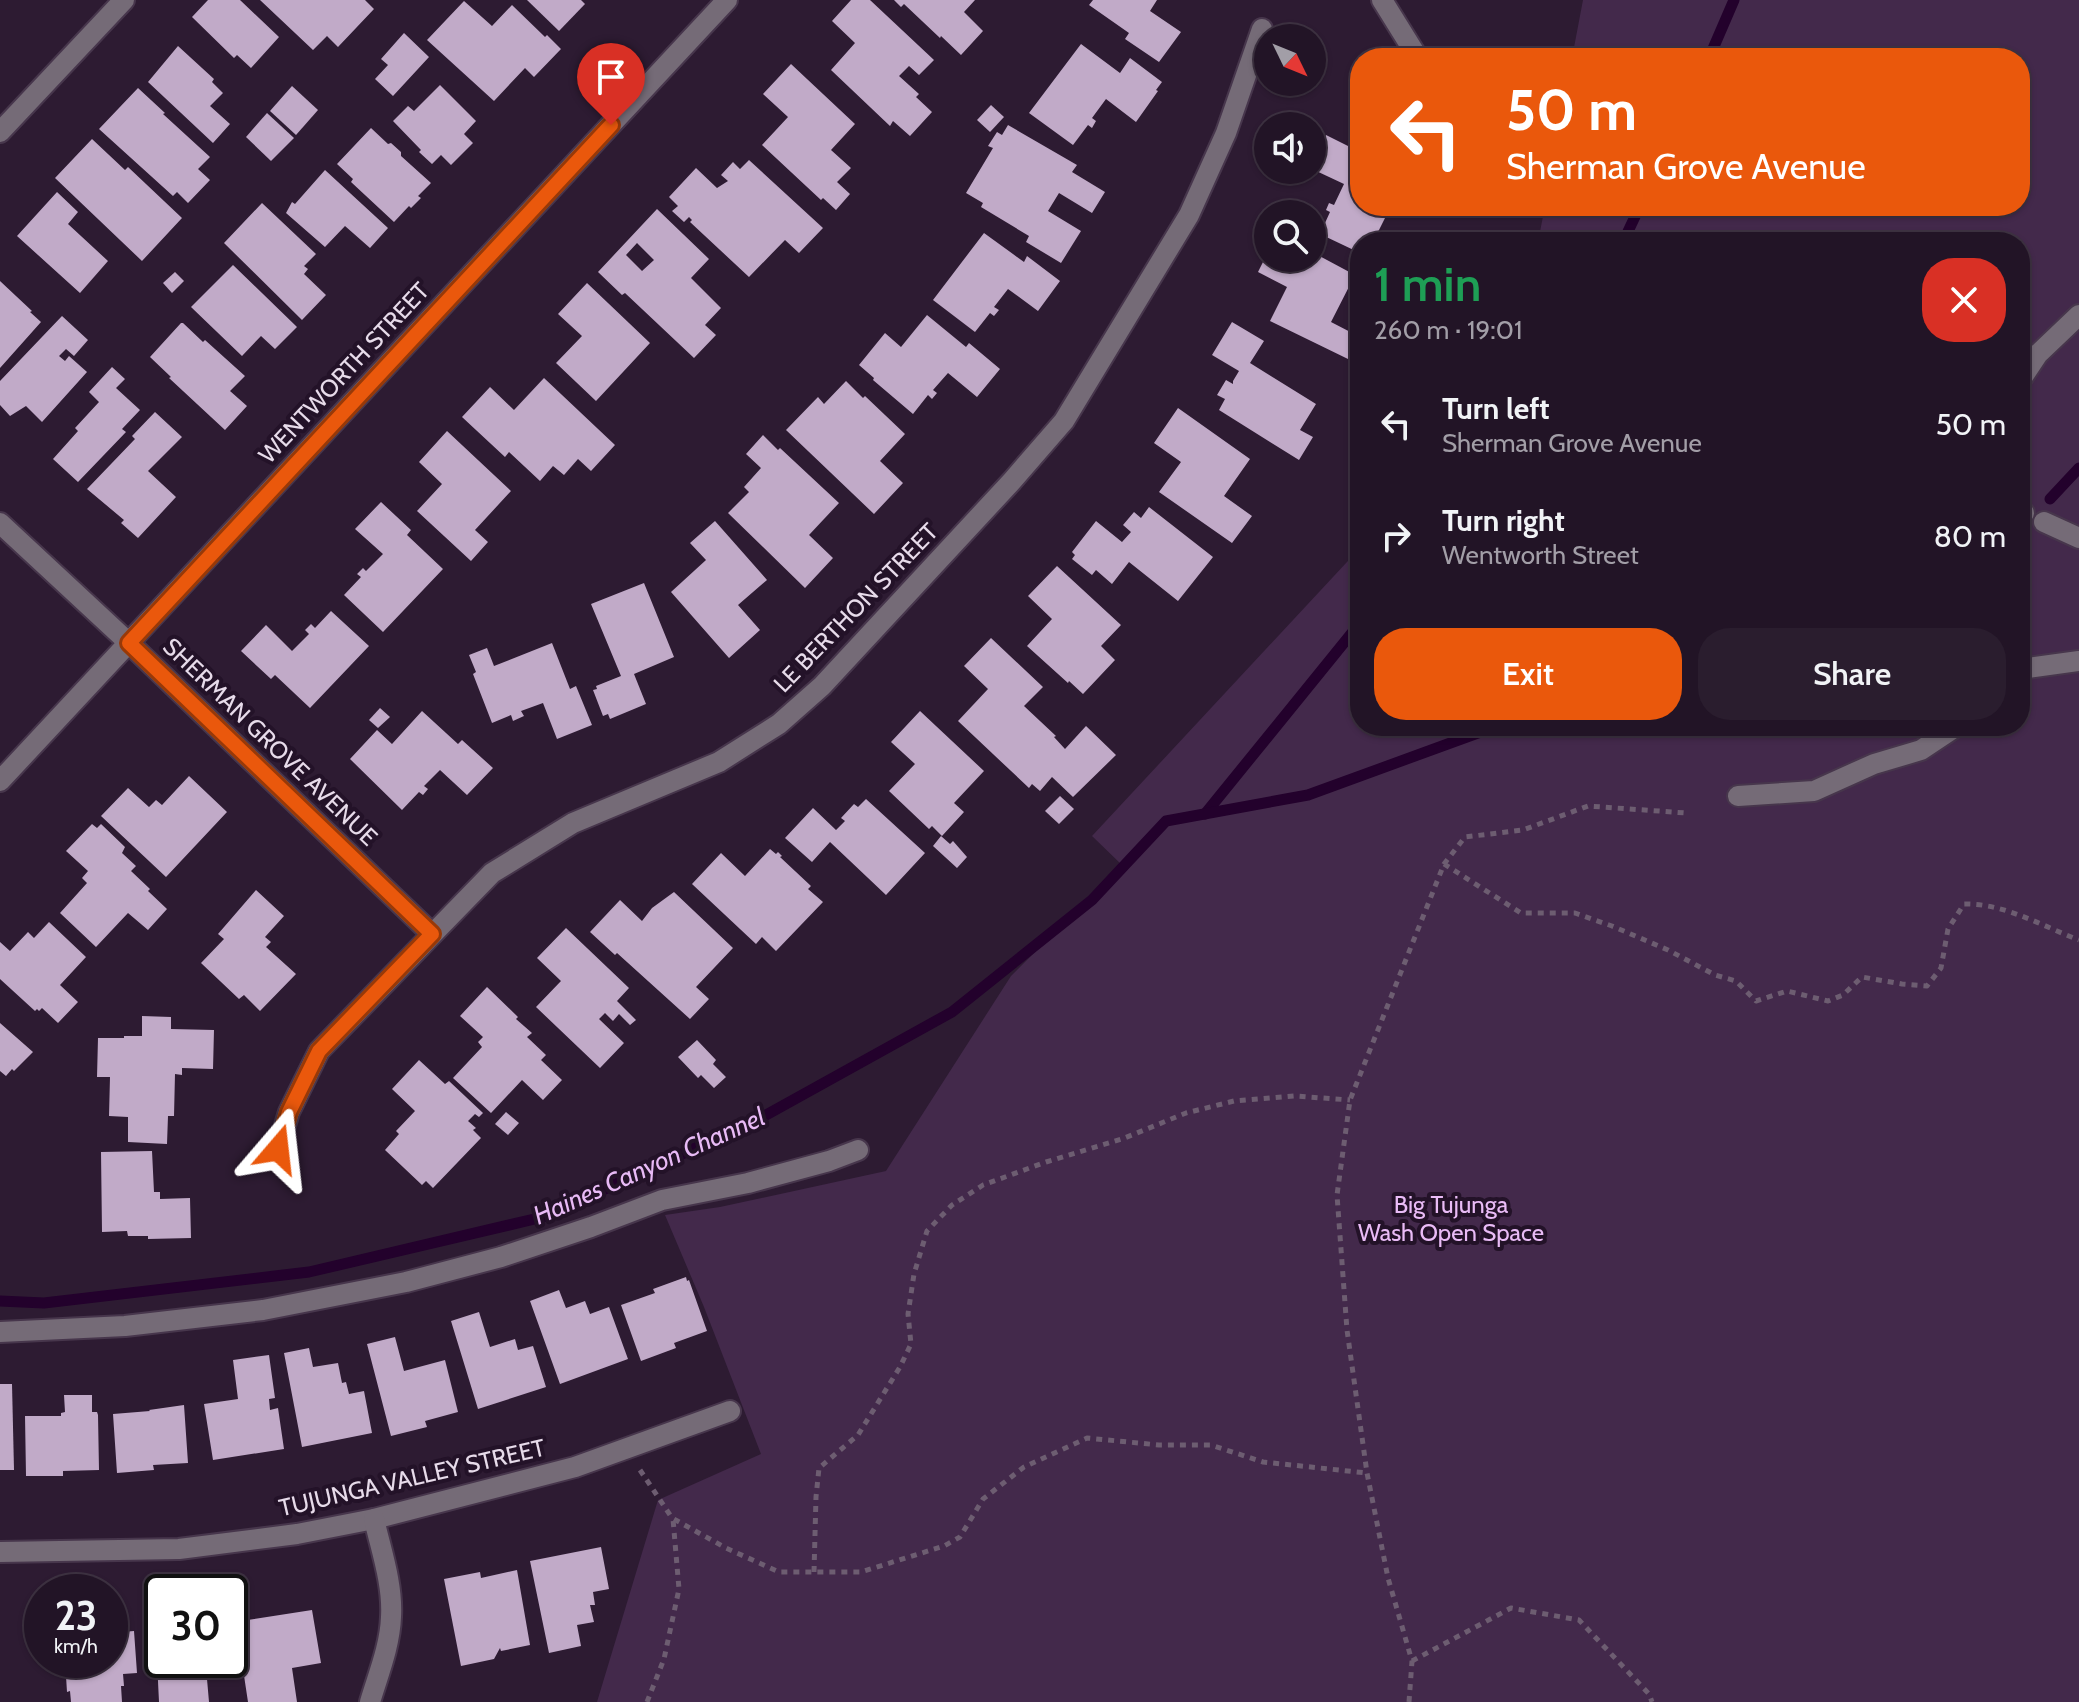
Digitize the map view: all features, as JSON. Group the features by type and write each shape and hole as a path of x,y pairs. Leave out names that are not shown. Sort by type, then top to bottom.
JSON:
{"street":[{"path":"0,132 124,0"},
{"name":"WENTWORTH STREET","path":"0,781 727,0"},
{"path":"1382,0 1412,48"},
{"name":"LE BERTHON STREET","path":"278,1149 289,1112 319,1051 492,873 573,823 719,762 779,724 822,686 1002,493 1064,421 1189,215 1226,133 1254,52"},
{"path":"2030,366 2038,354 2079,315"},
{"path":"2044,522 2079,538"},
{"name":"SHERMAN GROVE AVENUE","path":"0,523 432,934"},
{"path":"2030,668 2079,661"},
{"path":"1738,796 1814,791 1874,764 1921,750 1942,736"},
{"path":"0,1332 125,1326 263,1310 406,1282 501,1257 662,1200 748,1183 858,1150"},
{"name":"TUJUNGA VALLEY STREET","path":"0,1552 179,1549 297,1534 374,1519 575,1467 730,1411"},
{"path":"370,1702 392,1618 390,1592 374,1519"}],"path":[{"path":"1409,1702 1412,1661 1388,1578 1367,1473 1347,1330 1337,1195 1350,1100 1444,864 1465,837 1523,830 1588,806 1686,813"},
{"path":"1444,864 1521,913 1575,913 1612,926 1715,975 1736,981 1756,1001 1787,991 1828,1001 1843,995 1862,977 1927,986 1941,968 1948,929 1964,904 1982,904 2079,940"},
{"path":"814,1572 819,1468 858,1435 900,1367 911,1344 908,1314 914,1274 927,1231 952,1205 983,1185 1122,1139 1186,1113 1234,1101 1295,1096 1350,1100"},
{"path":"627,1449 672,1518 726,1548 779,1572 861,1572 944,1546 960,1537 983,1499 1024,1467 1087,1438 1159,1445 1211,1445 1263,1462 1367,1473"},
{"path":"647,1702 664,1659 679,1589 672,1518"},
{"path":"1412,1661 1511,1608 1579,1620 1649,1694 1652,1702"}],"green space":[{"name":"Big Tujunga Wash Open Space","path":"1583,0 2079,0 2079,1702 597,1702 658,1500 761,1454 665,1215 720,1207 886,1171 1011,976 1122,865 1092,836 1350,559 1350,736 2030,736 2030,232 1540,232 1543,216 2030,216 2030,48 1574,48"}],"building":[{"path":"208,0 240,0 279,37 251,68 237,55 234,58 192,17"},
{"path":"260,0 365,0 374,9 338,47 327,36 313,50"},
{"path":"527,0 581,0 585,4 559,31"},
{"path":"851,0 870,0 934,60 919,75 909,66 899,76 919,94 916,97 932,112 910,136 893,121 890,126 831,70 855,43 832,21"},
{"path":"894,0 975,0 964,12 983,31 961,55 904,4 901,7"},
{"path":"1093,0 1157,0 1150,11 1181,32 1159,62 1125,39 1129,33 1089,5"},
{"path":"464,1 492,26 512,5 561,49 534,77 525,68 494,101 427,40"},
{"path":"404,33 429,57 393,96 375,79 388,65 381,59"},
{"path":"1081,44 1120,73 1130,58 1162,82 1136,122 1106,99 1092,118 1096,121 1092,128 1088,125 1073,145 1029,113"},
{"path":"178,46 214,79 212,82 223,93 210,106 230,124 213,143 148,82"},
{"path":"791,64 855,124 831,150 851,168 837,182 850,194 836,210 762,145 788,117 763,94"},
{"path":"440,85 476,121 464,134 473,143 451,165 441,155 432,164 393,121 408,106 414,111"},
{"path":"292,86 318,110 296,135 270,111"},
{"path":"138,88 210,157 198,169 210,180 188,203 177,192 173,196 99,129"},
{"path":"991,105 1004,117 990,132 977,120"},
{"path":"267,113 294,138 271,161 246,137"},
{"path":"1008,125 1077,165 1072,172 1105,192 1092,213 1059,193 1048,211 1081,231 1061,263 1026,242 1029,236 981,207 983,203 966,193 993,148 988,146 997,132 1002,135"},
{"path":"371,128 401,152 401,156 431,183 418,196 421,198 394,222 351,182 353,179 337,164"},
{"path":"1326,135 1350,147 1350,216 1386,216 1378,232 1350,232 1350,248 1326,237 1326,221 1330,212 1326,210 1329,203 1334,205 1344,184 1326,176"},
{"path":"92,139 125,170 128,167 182,218 142,261 55,178"},
{"path":"749,160 823,228 799,253 785,240 749,277 690,222 689,217 684,222 672,211 678,206 669,197 696,168 717,188 728,181 721,175 733,162 740,169"},
{"path":"325,170 388,228 370,248 345,226 325,247 286,213 292,202 295,204"},
{"path":"57,192 78,212 68,224 108,261 80,293 17,236"},
{"path":"262,203 316,254 304,266 308,269 304,274 326,295 302,320 224,243"},
{"path":"657,209 709,259 691,278 721,308 705,325 716,335 694,358 598,272","holes":["637,243 654,260 642,271 626,255"]},
{"path":"984,233 1024,262 1027,256 1060,281 1038,311 1008,289 994,307 999,310 994,316 990,313 975,332 933,300"},
{"path":"1326,259 1350,272 1350,285 1331,322 1350,332 1348,359 1270,321 1287,287 1258,272 1326,272"},
{"path":"233,265 297,327 275,349 261,336 242,356 191,307"},
{"path":"175,272 184,281 172,293 163,283"},
{"path":"0,281 41,322 0,368"},
{"path":"587,283 650,343 596,401 556,363 582,336 558,314"},
{"path":"927,315 966,347 969,343 1000,369 977,397 948,373 933,390 937,393 932,399 928,395 913,414 859,365 885,333 901,347"},
{"path":"62,316 88,340 74,356 66,349 59,356 65,361 69,356 87,372 42,422 26,406 10,416 0,405 0,381"},
{"path":"1232,322 1264,341 1250,363 1316,404 1300,430 1313,437 1299,460 1219,410 1225,399 1217,395 1226,380 1233,384 1239,371 1212,355"},
{"path":"181,323 245,376 230,391 247,406 225,430 150,357"},
{"path":"112,367 125,379 116,388 140,410 122,429 126,432 78,482 53,459 99,402 89,392"},
{"path":"544,378 615,445 591,471 578,459 564,475 553,466 540,481 509,452 505,457 462,417 490,387 514,410"},
{"path":"846,381 905,434 880,461 903,483 874,514 786,430 818,397 824,404"},
{"path":"1178,408 1250,459 1224,496 1252,516 1232,543 1159,492 1181,462 1154,443"},
{"path":"155,412 182,437 148,471 176,497 138,538 121,523 124,520 87,489 135,439 132,436"},
{"path":"447,431 511,491 475,530 488,542 471,561 417,511 442,484 419,462"},
{"path":"763,435 839,503 809,535 833,558 805,588 728,513 749,492 744,487 761,468 746,454"},
{"path":"381,502 411,530 407,535 443,569 383,632 344,595 361,577 357,574 363,568 366,571 383,554 355,529"},
{"path":"1149,507 1213,557 1178,601 1129,562 1112,584 1096,570 1092,575 1072,559 1075,555 1072,552 1096,521 1122,542 1131,532 1123,525 1134,512 1141,518"},
{"path":"715,521 767,580 738,605 760,630 729,658 671,592 706,560 690,543"},
{"path":"1057,566 1121,625 1101,646 1115,660 1083,694 1027,646 1052,619 1028,596"},
{"path":"644,583 674,657 634,674 646,704 610,719 608,714 603,716 593,690 621,676 591,604"},
{"path":"331,611 369,646 310,708 275,675 271,679 241,651 266,625 292,651 309,634 305,630 311,624 315,628"},
{"path":"991,638 1043,687 1024,706 1056,736 1065,749 1086,726 1116,755 1073,797 1052,777 1040,791 1032,784 1029,788 958,721 988,689 964,666"},
{"path":"552,643 570,689 576,686 592,725 557,739 543,703 521,711 524,716 513,721 511,715 492,723 469,655 487,648 494,666"},
{"path":"380,708 390,717 378,728 369,720"},
{"path":"422,711 458,744 462,740 493,768 467,795 440,770 424,786 428,789 423,795 419,792 402,810 350,759 377,730 392,744"},
{"path":"920,711 984,771 954,803 964,812 942,836 932,826 929,829 889,791 915,764 891,742"},
{"path":"189,776 227,812 166,877 101,816 128,788 149,807 156,800 162,805"},
{"path":"1060,796 1074,809 1059,824 1045,811"},
{"path":"866,799 925,853 886,895 830,842 812,862 785,838 813,808 836,830 845,821 841,818 854,804 858,807"},
{"path":"92,824 97,828 101,824 125,847 122,853 136,866 131,871 167,909 148,930 128,913 96,947 60,913 87,883 82,878 88,871 66,851"},
{"path":"941,836 950,844 953,841 967,857 957,868 933,846"},
{"path":"770,849 782,856 811,886 808,889 823,902 776,951 762,937 756,944 692,884 721,853 745,876"},
{"path":"256,890 284,916 265,937 271,942 266,947 296,974 260,1011 244,995 239,999 201,963 224,939 218,934"},
{"path":"674,892 733,948 696,987 709,999 690,1019 590,932 620,900 642,921 652,908"},
{"path":"49,922 86,957 60,985 78,1002 58,1023 42,1008 35,1011 0,979 0,942 10,951 28,932 34,938"},
{"path":"566,928 629,988 617,1001 636,1020 630,1025 619,1014 613,1021 605,1013 599,1019 624,1043 600,1068 536,1007 561,981 537,958"},
{"path":"487,987 532,1033 527,1037 546,1055 541,1060 562,1080 543,1100 522,1080 491,1113 453,1078 482,1047 478,1042 483,1037 460,1016"},
{"path":"142,1016 171,1017 171,1029 214,1030 213,1069 182,1068 182,1075 175,1074 174,1116 168,1116 167,1144 128,1142 128,1117 109,1116 110,1077 97,1077 98,1038 142,1036"},
{"path":"0,1023 33,1052 6,1076 0,1071"},
{"path":"697,1040 716,1060 713,1064 726,1077 714,1088 701,1075 698,1078 678,1057"},
{"path":"419,1060 445,1084 449,1081 483,1113 479,1117 475,1114 468,1121 481,1138 433,1188 426,1181 422,1185 385,1150 399,1134 396,1131 415,1111 392,1089"},
{"path":"506,1112 519,1123 508,1135 495,1124"},
{"path":"152,1151 154,1192 160,1192 160,1199 190,1198 191,1238 148,1239 148,1236 128,1236 127,1231 102,1232 101,1152"},
{"path":"686,1277 707,1331 674,1343 676,1348 641,1361 621,1305 655,1293 653,1289"},
{"path":"559,1290 566,1308 585,1301 590,1314 609,1307 628,1359 560,1384 530,1301"},
{"path":"479,1312 490,1347 515,1339 518,1350 533,1346 546,1387 478,1409 451,1321"},
{"path":"395,1337 404,1371 445,1360 458,1412 425,1421 427,1427 391,1436 367,1344"},
{"path":"309,1348 313,1367 338,1363 342,1383 346,1382 349,1394 364,1391 372,1433 302,1447 284,1353"},
{"path":"269,1355 275,1398 269,1399 270,1410 278,1408 284,1449 213,1460 204,1404 238,1399 233,1360"},
{"path":"0,1384 12,1384 14,1470 0,1470"},
{"path":"64,1395 92,1395 92,1412 98,1415 99,1470 63,1471 63,1476 26,1476 25,1416 61,1416 65,1412"},
{"path":"184,1405 188,1463 153,1465 154,1470 117,1473 113,1414"},
{"path":"601,1547 609,1589 593,1592 595,1605 590,1605 594,1622 577,1625 581,1646 549,1653 530,1561"},
{"path":"517,1570 530,1645 501,1651 500,1648 494,1659 461,1666 444,1579 480,1572 481,1578"},
{"path":"312,1610 321,1663 292,1668 297,1702 248,1702 244,1678 248,1678 249,1668 248,1620"},
{"path":"134,1631 137,1673 128,1674 128,1632"},
{"path":"66,1678 123,1678 122,1702 71,1702 70,1691 67,1692"},
{"path":"158,1678 232,1678 207,1679 209,1702 159,1702"}],"waterway":[{"name":"Haines Canyon Channel","path":"1713,48 1734,0"},
{"name":"Haines Canyon Channel","path":"1628,232 1635,216"},
{"name":"Haines Canyon Channel","path":"2050,499 2079,468"},
{"name":"Haines Canyon Channel","path":"1205,814 1350,635"},
{"name":"Haines Canyon Channel","path":"0,1301 44,1303 309,1272 543,1217 757,1120 952,1012 1092,900 1166,821 1308,795 1470,736"}],"route":[{"path":"278,1149 289,1112 319,1051 432,934 129,643 611,125"}]}
